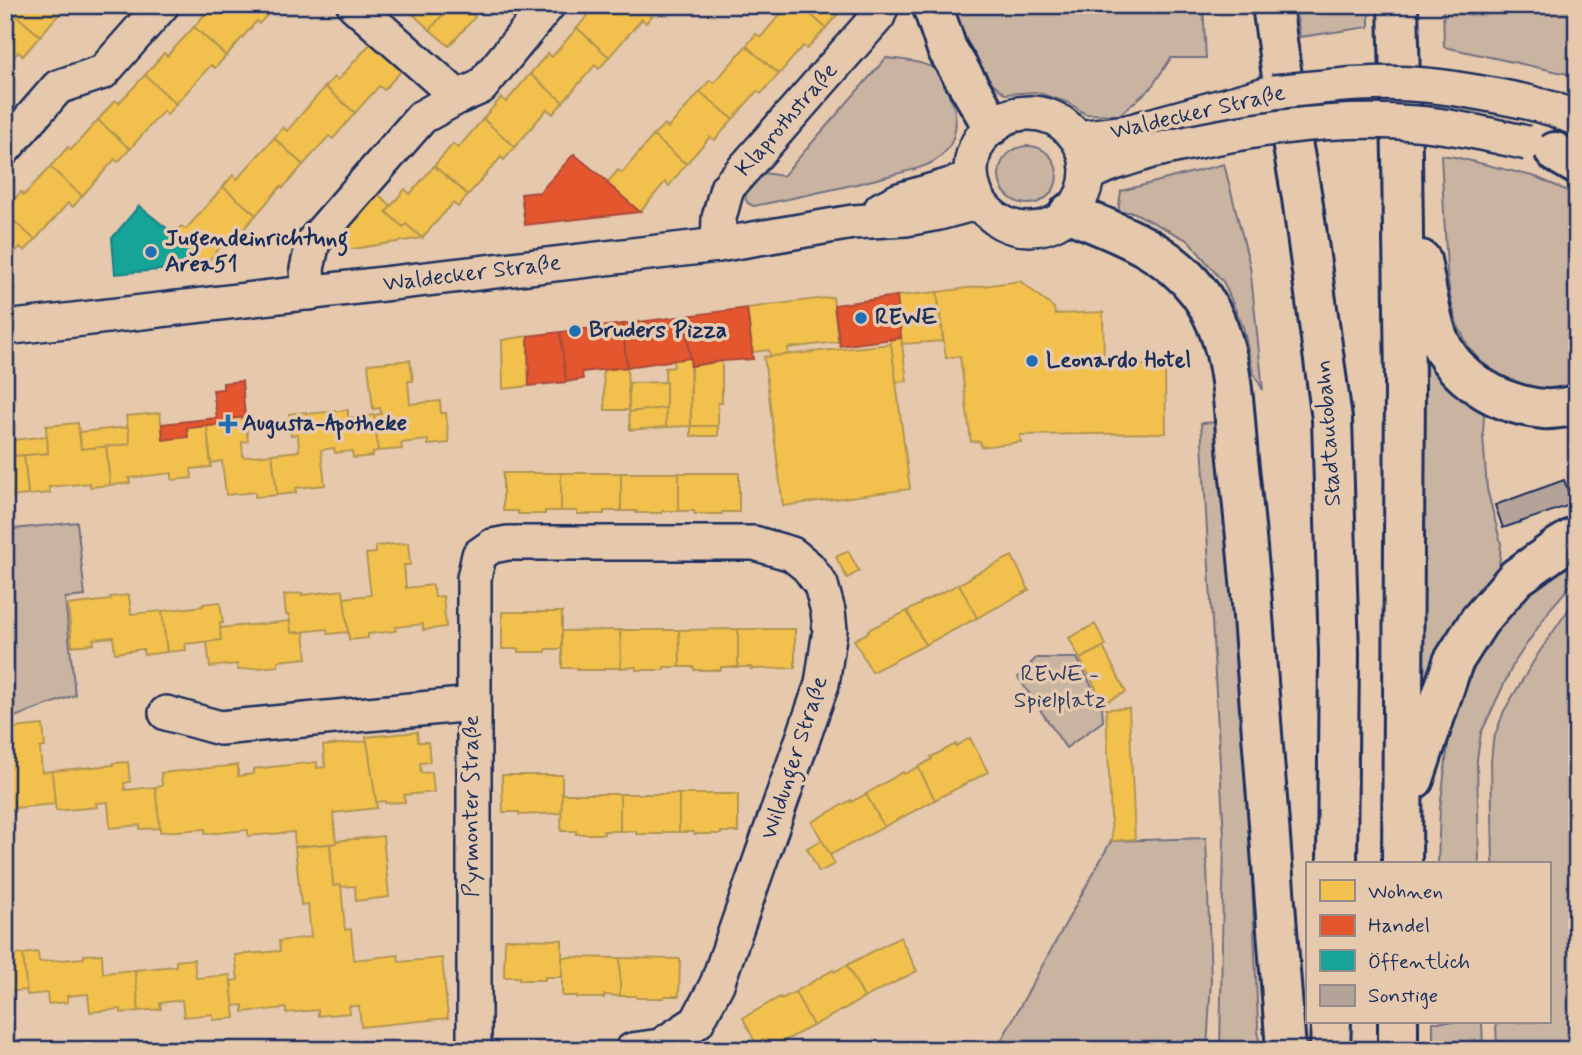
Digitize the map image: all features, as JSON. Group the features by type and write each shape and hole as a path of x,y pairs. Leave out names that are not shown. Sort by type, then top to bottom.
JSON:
{"highway":[{"path":"932,5 947,49 992,125"},
{"name":"Stadtautobahn","path":"1272,5 1332,419 1339,653 1337,862"},
{"path":"1398,5 1405,377 1402,862"},
{"path":"1402,157 1431,313 1438,338 1457,370 1473,384 1507,401 1545,409 1577,405"},
{"path":"1069,213 1154,250 1178,269 1199,292 1218,326 1229,363 1262,718 1286,1050"},
{"path":"1404,811 1454,662 1479,621 1516,578 1577,536"},
{"path":"1330,1050 1331,1024"},
{"path":"1398,1024 1398,1050"}],"street":[{"path":"5,148 58,87 103,72 162,5"},
{"path":"354,5 458,97"},
{"path":"309,293 307,268 313,242 422,117 481,87 548,5"},
{"name":"Klaprothstraße","path":"718,245 719,218 727,188 878,16 882,5"},
{"name":"Waldecker Straße","path":"1087,174 1114,163 1149,139 1273,92 1365,84 1424,85 1485,93 1558,110"},
{"path":"1018,114 1047,115 1064,124 1077,138 1085,155 1087,174 1083,193 1073,209 1059,222 1041,229 1021,229 1003,224 988,213 975,191 971,164 974,149 992,125 1018,114"},
{"name":"Waldecker Straße","path":"1077,138 1128,132 1149,139 1212,137 1322,122 1369,121 1419,123 1559,155"},
{"name":"Waldecker Straße","path":"5,328 718,245 853,222 906,219 939,213 975,191"},
{"name":"Wildunger Straße","path":"473,704 475,566 479,555 492,546 508,543 754,543 792,554 808,567 821,585 830,630 822,684 718,984 697,1022 660,1045 632,1050"},
{"name":"Pyrmonter Straße","path":"166,713 220,728 473,704 474,1050"}],"green space":[{"path":"945,5 1203,5 1206,58 1171,58 1150,89 1119,115 1085,114 1069,103 1036,92 1005,94 972,65"},
{"path":"1295,5 1369,5 1369,27 1300,37"},
{"path":"1443,5 1577,5 1577,76 1444,47"},
{"path":"886,58 921,63 940,74 953,104 956,120 954,136 947,150 920,168 754,206 748,203 746,195 756,181 764,173 783,176"},
{"path":"1022,146 1034,146 1049,154 1057,169 1057,181 1049,196 1034,204 1022,204 1007,196 999,181 999,169 1007,154"},
{"path":"1441,155 1536,177 1577,195 1577,386 1536,392 1496,377 1468,346 1457,324 1450,297"},
{"path":"1224,164 1250,266 1263,390 1253,372 1243,327 1224,283 1189,241 1133,212 1118,212 1121,191"},
{"path":"1426,339 1465,400 1484,414 1487,489 1501,544 1499,568 1452,626 1440,647 1428,681 1422,680"},
{"path":"1221,422 1248,782 1259,1050 1220,1050 1224,837 1201,423"},
{"path":"77,522 85,596 65,598 75,695 9,719 5,718 5,530"},
{"path":"1577,553 1577,578 1551,608 1514,663 1481,733 1477,759 1479,862 1438,862 1440,808 1449,737 1458,700 1483,645 1537,581"},
{"path":"1577,597 1577,1050 1497,1050 1496,1024 1550,1024 1550,862 1493,862 1493,741 1504,711 1538,654"},
{"name":"REWE - Spielplatz","path":"1036,658 1077,658 1102,706 1103,721 1066,748 1018,677"},
{"path":"1206,838 1211,980 1207,1050 996,1050 1111,841"},
{"path":"1433,1024 1482,1024 1483,1050 1433,1050"}],"building: Wohnen":[{"path":"10,5 75,5 70,10 66,6 40,36 7,8"},
{"path":"220,5 262,5 270,12 259,24 257,21 226,56 194,27 210,8 214,12"},
{"path":"403,5 451,5 430,30"},
{"path":"451,5 463,5 475,17 449,46 430,30"},
{"path":"497,5 535,5 519,23"},
{"path":"604,5 649,5 656,11 646,23 642,19 609,57 577,28 595,7 599,11"},
{"path":"788,5 800,5 826,28 807,49 803,46 779,74 746,46 756,34 761,37"},
{"path":"800,5 845,5 826,28"},
{"path":"7,8 40,36 23,56 18,52 5,67 5,10"},
{"path":"194,27 226,56 215,68 211,65 176,104 145,75 164,53 167,56"},
{"path":"577,28 609,57 599,69 595,65 563,102 530,74 548,53 552,57"},
{"path":"371,43 402,70 384,90 379,86 355,113 325,87 334,77 338,80"},
{"path":"746,46 779,74 761,94 757,91 733,119 700,92 710,80 714,83"},
{"path":"530,74 563,102 553,114 547,109 515,147 483,119 501,98 506,102"},
{"path":"145,75 176,104 167,115 163,111 130,149 98,120 115,100 119,103"},
{"path":"325,87 355,113 333,139 329,136 303,165 274,138 283,127 287,131"},
{"path":"700,92 733,119 715,140 710,137 686,164 653,136 664,124 668,128"},
{"path":"483,119 515,147 504,160 501,157 468,195 434,166 453,144 458,148"},
{"path":"98,120 130,149 118,162 115,159 82,196 50,167 68,147 71,150"},
{"path":"653,136 686,164 669,186 665,182 640,212 607,183 618,170 622,173"},
{"path":"274,138 303,165 256,215 223,187 233,175 237,179"},
{"path":"434,166 468,195 458,207 453,203 422,238 406,224 403,227 386,212 405,189 410,194"},
{"path":"50,167 82,196 73,207 68,203 35,240 5,213 5,209 21,192 24,195"},
{"path":"223,187 256,215 234,240 229,237 204,266 171,237 181,226 186,229"},
{"path":"378,194 391,206 386,212 403,227 406,224 422,238 339,251 337,240"},
{"path":"5,213 35,240 25,251 20,247 5,263"},
{"name":"Leonardo Hotel","path":"1020,281 1054,308 1055,314 1103,312 1104,366 1165,365 1166,433 1020,435 1021,442 981,447 980,441 971,442 960,356 946,358 937,292"},
{"path":"937,292 943,341 902,344 897,296"},
{"path":"833,297 838,342 788,348 788,355 770,357 769,350 753,352 747,308"},
{"path":"528,336 529,386 503,389 502,340"},
{"path":"901,338 907,381 896,382 890,340"},
{"path":"891,344 910,489 783,506 764,357"},
{"path":"690,358 691,426 666,427 665,368 674,367 673,360"},
{"path":"410,360 413,381 408,381 410,404 440,401 441,413 446,413 449,443 428,445 428,440 401,443 402,449 378,451 374,415 381,414 380,408 373,409 368,364"},
{"path":"722,361 722,403 718,403 718,426 691,426 691,366"},
{"path":"627,367 629,410 605,410 603,370"},
{"path":"666,382 666,408 629,412 629,383"},
{"path":"666,408 666,427 630,430 629,412"},
{"path":"348,410 348,418 374,415 378,451 373,452 373,456 353,458 352,451 335,453 334,448 321,450 325,485 296,488 296,493 277,495 272,454 299,451 298,434 291,435 289,414"},
{"path":"160,413 163,440 188,437 187,428 207,426 211,467 191,469 192,478 172,480 172,473 129,478 130,483 110,485 106,446 130,444 126,416"},
{"path":"245,417 248,441 242,442 243,457 272,454 277,495 255,497 255,492 226,495 222,461 211,463 207,426 228,424 227,419"},
{"path":"78,423 81,449 106,446 110,485 90,487 90,483 49,487 50,493 28,495 24,455 48,453 46,426"},
{"path":"691,426 718,426 718,436 691,436"},
{"path":"128,427 130,444 81,449 80,432"},
{"path":"47,436 48,453 5,457 5,441"},
{"path":"24,455 28,495 8,497 8,491 5,492 5,457"},
{"path":"503,473 561,473 561,511 518,514 518,511 503,511"},
{"path":"561,473 621,473 621,511 577,514 577,511 561,511"},
{"path":"621,473 679,473 679,511 621,511"},
{"path":"679,473 739,473 739,512 695,514 694,511 679,511"},
{"path":"408,543 410,565 404,565 406,588 433,585 435,597 443,596 446,627 423,630 423,624 395,627 396,631 368,634 368,638 349,640 344,598 371,595 366,554 376,553 376,546"},
{"path":"848,551 859,571 847,578 836,557"},
{"path":"1012,556 1029,590 977,618 959,584"},
{"path":"959,584 977,618 925,645 907,611"},
{"path":"343,590 348,632 328,634 327,629 291,633 284,595"},
{"path":"129,595 131,614 162,611 167,652 144,655 143,649 115,653 113,637 93,639 94,644 72,646 68,605"},
{"path":"220,602 223,623 220,623 221,640 185,644 186,650 167,652 162,611"},
{"path":"907,611 925,645 872,672 854,640"},
{"path":"502,612 562,612 562,649 518,652 518,649 502,649"},
{"path":"290,621 291,633 304,632 307,658 278,661 278,666 238,670 237,664 210,667 207,642 221,640 220,628"},
{"path":"1095,624 1106,645 1080,659 1069,638"},
{"path":"738,629 795,629 795,668 738,667"},
{"path":"738,629 738,667 694,670 694,667 680,667 679,630"},
{"path":"620,630 679,630 680,667 664,667 664,670 621,668"},
{"path":"620,630 621,668 562,668 562,631"},
{"path":"1103,647 1126,692 1104,703 1080,659"},
{"path":"1129,708 1135,839 1112,841 1106,709"},
{"path":"43,725 45,747 40,748 42,772 52,771 55,804 5,809 5,729"},
{"path":"417,732 418,742 428,742 430,762 420,763 421,773 432,772 434,792 404,795 405,802 376,802 366,737"},
{"path":"970,738 988,772 935,800 918,767 932,759 931,757"},
{"path":"367,741 377,808 333,813 336,843 295,847 294,832 248,836 248,830 205,834 205,829 160,832 155,787 162,786 161,773 238,765 238,776 253,774 253,769 317,762 317,768 325,767 323,746"},
{"path":"128,762 130,782 124,783 125,790 155,787 160,828 140,829 140,825 110,828 108,802 96,803 97,807 56,811 52,771"},
{"path":"918,767 935,800 884,827 866,794 903,772 904,774"},
{"path":"502,775 562,775 562,813 519,815 519,812 503,812"},
{"path":"562,794 620,794 620,831 576,834 576,831 561,831"},
{"path":"620,794 679,794 679,832 636,834 636,831 620,831"},
{"path":"679,794 738,794 738,832 679,832"},
{"path":"866,794 884,827 830,855 812,822"},
{"path":"383,836 389,897 356,901 355,886 333,886 330,844"},
{"path":"822,840 835,864 819,872 807,848"},
{"path":"330,844 333,886 341,885 345,930 351,929 354,960 398,955 399,962 442,958 448,1018 361,1027 359,1006 349,1006 350,1013 318,1016 318,1010 286,1013 286,1008 243,1012 243,1005 233,1006 231,981 238,980 235,955 280,951 279,941 311,937 308,904 301,905 295,847"},
{"path":"5,896 10,896 12,917 7,917 11,955 23,954 27,990 5,992"},
{"path":"900,937 917,971 864,998 847,965"},
{"path":"505,939 562,940 562,977 519,980 519,977 504,977"},
{"path":"38,952 39,962 102,954 103,973 135,970 139,1011 121,1013 121,1009 90,1012 88,994 67,996 68,1002 48,1004 47,993 27,995 23,954"},
{"path":"562,957 620,958 620,996 562,996"},
{"path":"620,958 680,959 679,996 620,996"},
{"path":"194,959 196,978 230,975 235,1018 213,1020 213,1014 184,1017 182,1000 160,1003 161,1009 139,1011 135,970 176,966 176,961"},
{"path":"847,965 864,998 813,1026 795,992"},
{"path":"795,992 813,1026 766,1050 759,1050 743,1018 780,997 781,999"}],"building: Handel":[{"path":"574,154 640,212 525,225 521,194 540,192"},
{"path":"897,296 901,338 840,346 834,305"},
{"path":"747,308 753,359 691,366 685,316"},
{"path":"685,316 690,358 627,367 622,324"},
{"path":"622,324 627,367 582,372 583,379 566,382 560,332"},
{"path":"560,332 566,382 529,386 528,336"},
{"path":"242,381 245,417 227,419 228,424 187,428 188,437 163,440 162,424 217,418 213,390 223,389 223,383"}],"building: Öffentlich":[{"name":"Jugendeinrichtung Area51","path":"139,206 174,234 171,237 204,266 115,274 112,238"}],"building: Sonstige":[{"path":"1564,480 1573,504 1503,528 1495,505"}],"place":[{"name":"Jugendeinrichtung Area51","path":"151,252"},
{"name":"REWE","path":"861,318"},
{"name":"Bruders Pizza","path":"575,331"},
{"name":"Leonardo Hotel","path":"1032,361"},
{"name":"Augusta-Apotheke","path":"228,424"}]}
